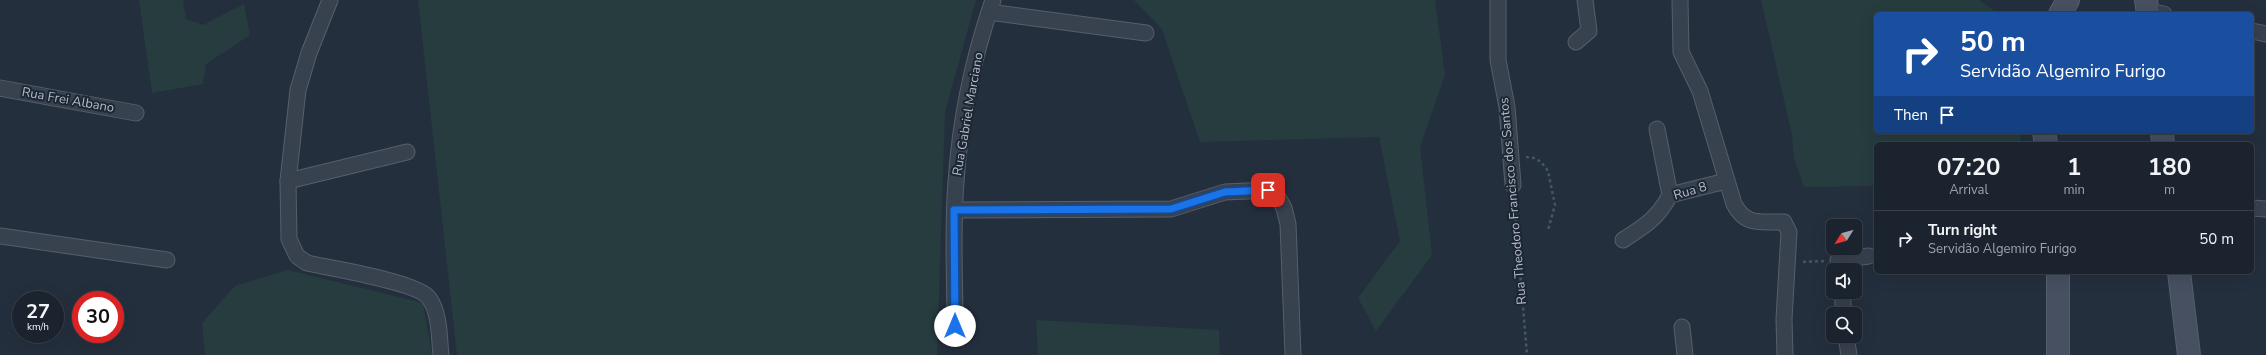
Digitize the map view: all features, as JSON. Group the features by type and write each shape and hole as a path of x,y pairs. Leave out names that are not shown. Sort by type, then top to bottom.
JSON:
{"street":[{"path":"330,0 309,53 298,90 288,181 288,239 291,248 297,256 307,263 403,285 424,293 434,309 441,355"},
{"path":"1576,42 1589,31 1585,0"},
{"path":"1680,0 1681,52 1700,91 1726,181 1740,214 1747,220 1784,222 1789,232 1785,355"},
{"path":"2061,12 2068,0"},
{"name":"Rua Theodoro Francisco dos Santos","path":"1501,1 1498,60 1507,107 1512,185"},
{"path":"991,6 1146,33"},
{"name":"Rua Gabriel Marciano","path":"955,326 954,210 963,125 979,45 991,6"},
{"path":"2254,31 2266,34"},
{"name":"Rua Frei Albano","path":"0,88 136,113"},
{"path":"1657,129 1670,195"},
{"path":"288,181 408,152"},
{"name":"Rua 8","path":"1623,240 1652,221 1663,209 1670,195 1726,181"},
{"path":"954,210 1171,209 1225,192 1268,190 1276,194 1284,208 1288,224 1293,355"},
{"path":"2254,208 2266,210"},
{"path":"0,236 167,260"},
{"path":"1845,263 1868,256"},
{"path":"2058,274 2058,355"},
{"path":"2179,274 2189,355"},
{"path":"1682,327 1684,355"},
{"path":"1847,343 1848,355"}],"path":[{"path":"1510,156 1534,158 1542,162 1548,171 1554,204 1548,230"},
{"name":"Rua Theodoro Francisco dos Santos","path":"1512,185 1527,355"},
{"path":"1787,263 1826,264"}],"green space":[{"path":"139,0 185,0 183,1 186,19 203,25 244,4 250,35 206,64 203,84 152,93"},
{"path":"418,0 976,0 945,112 937,355 457,355"},
{"path":"1134,0 1435,0 1445,75 1420,147 1432,255 1376,331 1358,298 1400,241 1379,137 1200,142 1162,29"},
{"path":"1761,0 1979,0 1996,12 1874,12 1874,134 2020,134 2021,142 1874,142 1874,186 1804,187 1794,158 1792,135"},
{"path":"288,270 423,303 432,355 205,355 202,323 235,286"},
{"path":"1036,320 1219,330 1220,355 1038,355"}],"route":[{"path":"955,326 954,210 1138,211 1171,209 1184,207 1211,195 1225,192 1268,190"}]}
